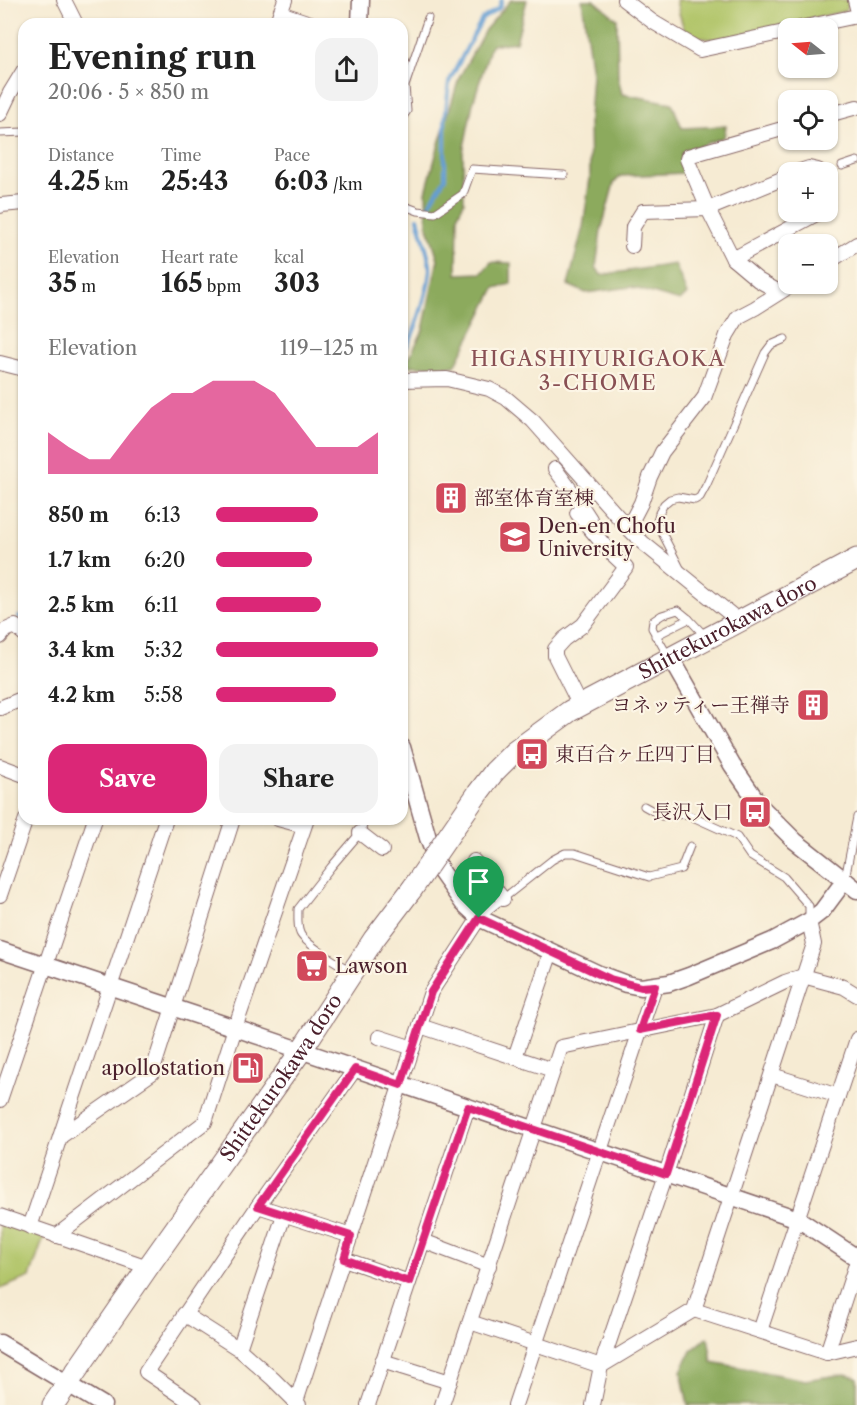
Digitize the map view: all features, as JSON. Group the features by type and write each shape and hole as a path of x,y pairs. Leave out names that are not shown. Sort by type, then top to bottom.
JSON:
{"main road":[{"name":"Shittekurokawa doro","path":"53,1405 301,1051 374,939 494,772 514,752 580,706 857,559"}],"street":[{"path":"64,0 73,18"},
{"path":"360,18 361,0"},
{"path":"624,0 653,22 700,50 778,33"},
{"path":"855,0 857,9"},
{"path":"280,12 296,18"},
{"path":"838,20 857,16"},
{"path":"0,114 5,91 18,77"},
{"path":"838,112 857,107"},
{"path":"778,130 688,156 687,159 708,209 733,259 758,280 778,291"},
{"path":"633,246 633,226 643,211 708,209 778,180"},
{"path":"0,206 18,203"},
{"path":"733,259 801,222"},
{"path":"838,256 857,244"},
{"path":"628,528 662,452 704,398 727,335 738,317 778,293"},
{"path":"0,363 18,368"},
{"path":"408,380 447,379 489,389 506,398 533,422 643,543 739,621"},
{"path":"555,469 595,528 595,535"},
{"path":"577,513 609,551 626,567 555,649 555,656 580,706"},
{"path":"0,637 6,630 15,626 18,629"},
{"path":"408,769 441,872 463,903 479,918 610,979 641,987 655,986 689,976 740,956 809,921 851,885 795,841 761,807 732,765 669,658"},
{"path":"0,708 18,700"},
{"path":"0,766 18,773"},
{"path":"0,895 24,825"},
{"path":"0,1100 93,825"},
{"path":"30,1227 164,825"},
{"path":"60,1137 152,1073 231,825"},
{"path":"56,1236 205,1122 305,825"},
{"path":"360,833 382,850"},
{"path":"474,861 504,898"},
{"path":"184,1314 238,1349 297,1404 431,992 479,918"},
{"path":"470,1322 602,1366 694,1310 814,945 809,921"},
{"path":"0,950 798,1219 857,1259 827,1353"},
{"path":"515,1057 551,952"},
{"path":"442,1405 561,1047 717,1015 785,982 804,976 844,987 857,995"},
{"path":"515,1405 655,986"},
{"path":"593,1405 602,1366 717,1015"},
{"path":"420,1026 553,1070"},
{"path":"380,1037 413,1048"},
{"path":"760,1331 857,1039"},
{"path":"195,1405 146,1372 258,1206 355,1069"},
{"path":"772,1075 838,1096"},
{"path":"368,1405 468,1107"},
{"path":"258,1206 351,1236"},
{"path":"238,1349 284,1215"},
{"path":"0,1216 148,1267"},
{"path":"423,1241 489,1266"},
{"path":"344,1259 409,1282"},
{"path":"694,1310 827,1353 857,1346"},
{"path":"0,1343 103,1405"},
{"path":"382,1361 450,1382"}],"lane":[{"path":"408,77 428,18"},
{"path":"0,132 18,132"},
{"path":"842,166 857,161"},
{"path":"408,208 418,212 435,213 463,194 472,169 564,175"},
{"path":"684,576 657,523 659,513 670,499 678,497 695,500 700,497 708,484 765,353 771,345 785,339"},
{"path":"669,658 652,628 653,621 662,615 678,610 707,639"},
{"path":"655,636 689,619"},
{"path":"644,806 662,816 686,814 737,837 750,856 784,877 809,906 809,921"},
{"path":"851,885 857,817"},
{"path":"352,971 303,939 299,932 298,909 360,833 363,825"},
{"path":"479,918 552,860 565,853 575,853 649,877 681,869 690,846"}],"green space":[{"path":"511,0 527,0 516,42 491,45 473,103 463,152 464,202 458,215 457,274 482,273 491,262 511,263 511,284 495,288 455,366 410,366 408,360 423,330 438,259 427,224 426,192 459,78 485,30"},
{"path":"582,0 594,0 617,19 618,77 622,94 672,103 682,128 726,126 724,137 681,153 684,173 621,176 614,183 601,231 596,267 601,275 675,264 687,294 680,301 631,287 586,293 568,285 583,227 590,178 589,119 592,74"},
{"path":"676,0 848,0 849,4 845,11 814,18 778,18 778,26 718,40 694,37 685,32"},
{"path":"0,1221 44,1237 30,1277 0,1289"},
{"path":"708,1337 712,1362 805,1380 845,1374 857,1377 857,1405 688,1405 681,1371 691,1351"}],"waterway":[{"path":"429,205 445,178 445,121 449,82 482,19 499,8 502,0"},
{"path":"408,344 424,300 430,269 418,218"}],"place":[{"name":"部室体育室棟","path":"451,498"},
{"name":"Den-en Chofu University","path":"515,537"},
{"name":"ヨネッティー王禅寺","path":"813,705"},
{"name":"東百合ヶ丘四丁目","path":"532,754"},
{"name":"長沢入口","path":"755,812"},
{"name":"Lawson","path":"312,966"},
{"name":"apollostation","path":"248,1068"}],"district":[{"name":"HIGASHIYURIGAOKA 3-CHOME","path":"598,371"}],"route":[{"path":"479,918 610,979 641,987 655,986 640,1030 717,1015 666,1174 468,1107 409,1282 344,1259 351,1236 258,1206 355,1069 401,1085 431,992 479,918"}]}
